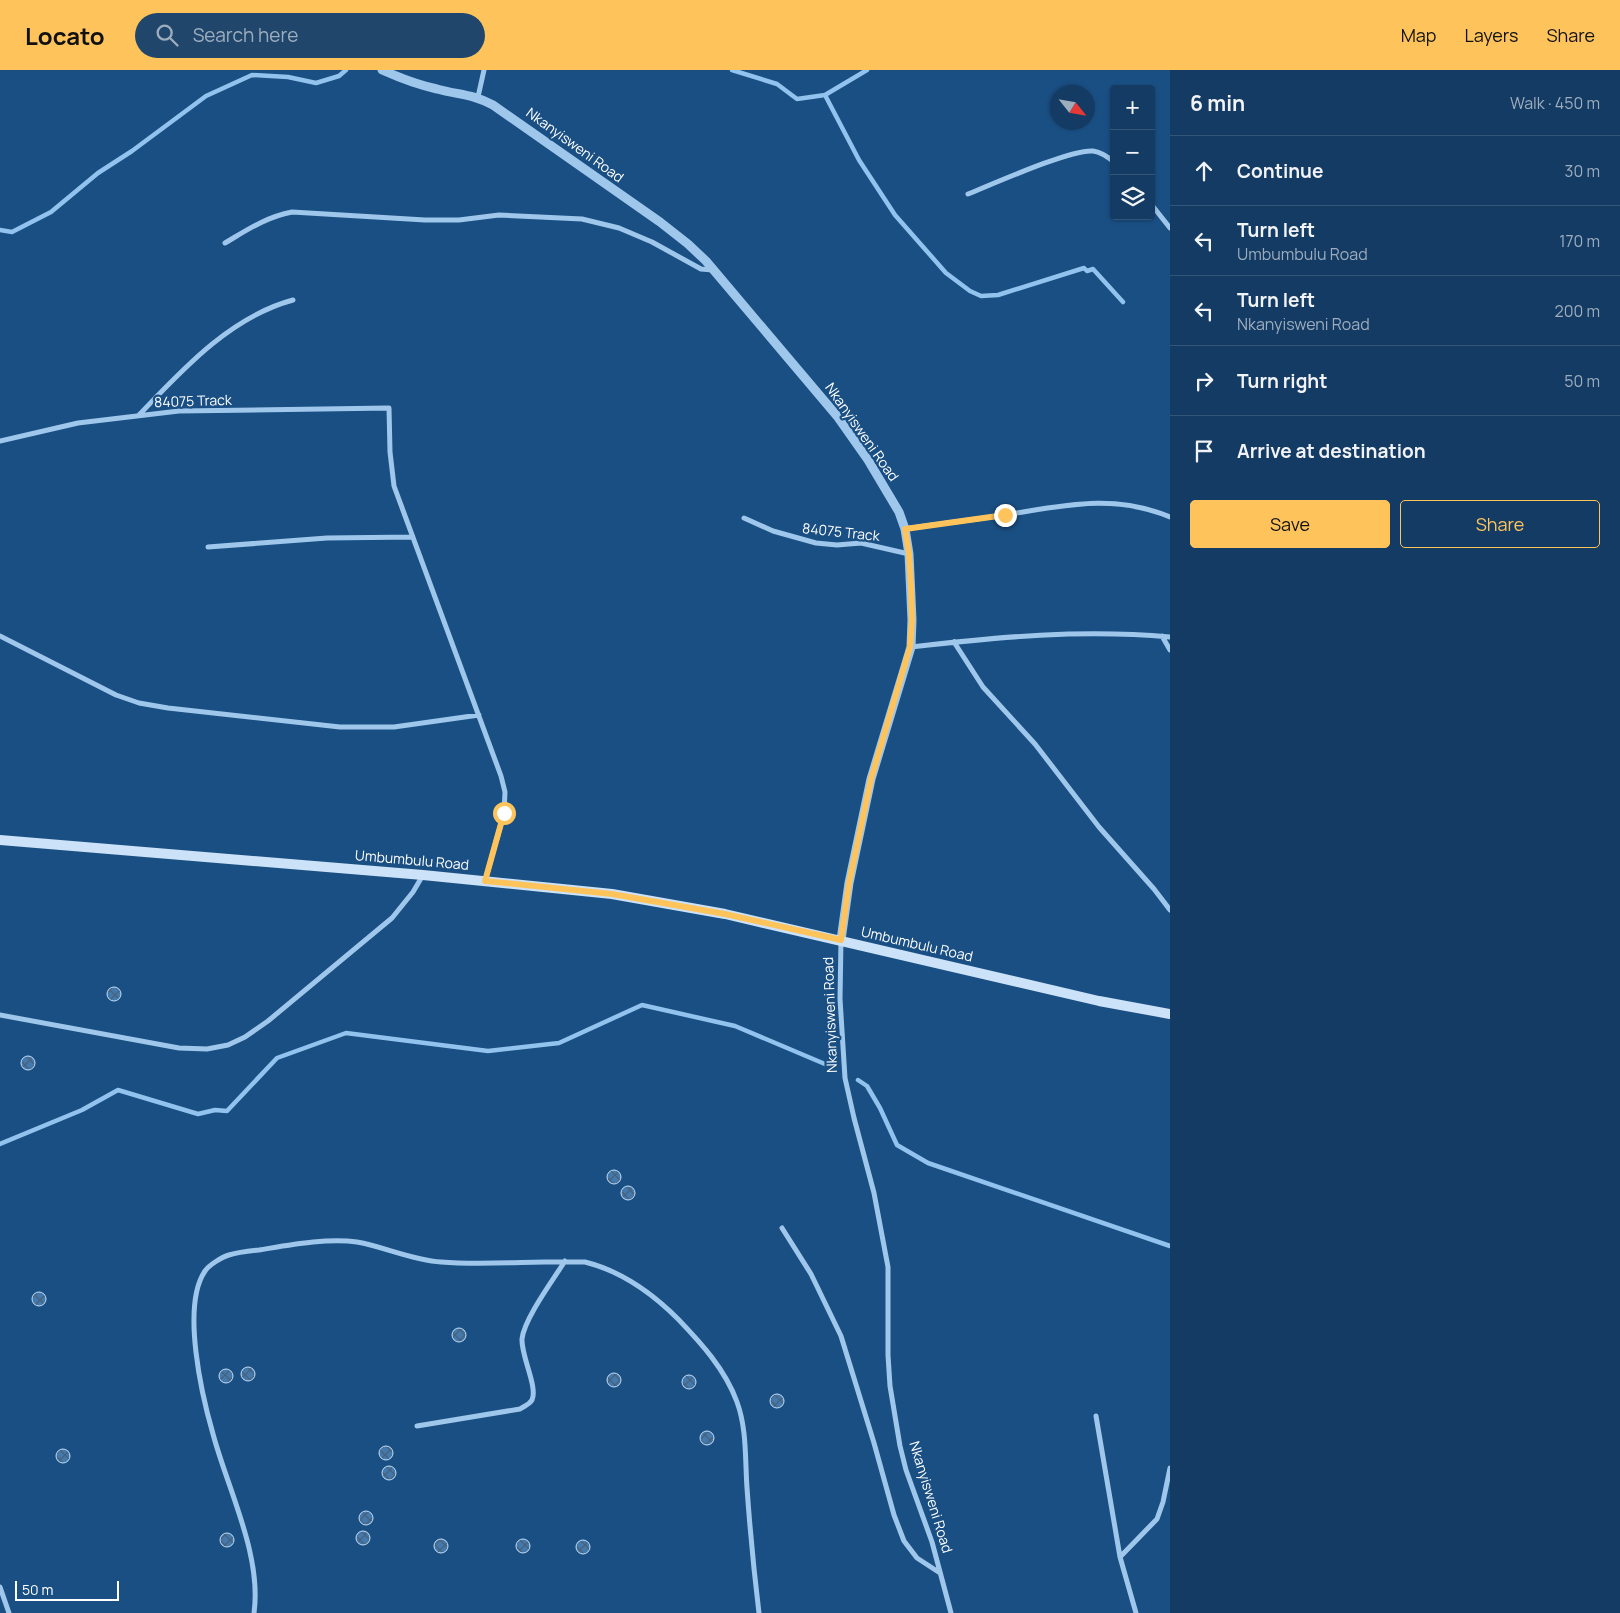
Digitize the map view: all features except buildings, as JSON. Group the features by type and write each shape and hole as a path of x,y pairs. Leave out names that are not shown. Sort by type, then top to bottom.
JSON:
{"main road":[{"name":"Umbumbulu Road","path":"0,840 423,875 620,895 725,914 1099,1001 1170,1014"}],"street":[{"name":"Nkanyisweni Road","path":"382,70 405,80 438,90 478,97 514,118 688,244 714,270 837,416 877,475 898,512 905,529 909,554 912,620 910,647 871,779 849,883 841,940 840,999 846,1078 854,1118 874,1193 888,1267 890,1386 904,1462 932,1542 951,1613"},
{"path":"478,97 484,70"},
{"path":"968,194 1053,161 1085,152 1099,153 1110,160"},
{"path":"1155,209 1170,228"},
{"path":"225,243 262,221 276,215 292,212 425,220 459,220 499,215 582,219 620,228 652,242 701,269 714,270"},
{"path":"139,415 203,353 232,330 265,310 292,300"},
{"name":"84075 Track","path":"0,441 78,424 179,411 389,408 390,452 393,478 400,504 413,537"},
{"path":"905,529 1005,515 1058,505 1118,503 1144,508 1170,518"},
{"name":"84075 Track","path":"744,518 773,531 816,543 837,545 860,544 909,554"},
{"path":"208,547 327,538 413,537 501,776 505,792 504,813 485,881"},
{"path":"910,647 1049,633 1125,633 1170,637"},
{"path":"0,636 116,695 139,703 168,708 340,728 394,727 478,715"},
{"path":"1162,636 1170,650"},
{"path":"954,642 983,687 1035,744 1099,827 1170,910"},
{"path":"0,1015 179,1048 207,1049 228,1045 245,1037 268,1021 392,918 408,899 423,875"},
{"path":"782,1228 811,1274 841,1336 894,1515 902,1536 909,1550 917,1558 940,1573"},
{"path":"254,1613 256,1596 252,1565 240,1519 213,1434 197,1366 194,1332 196,1299 205,1271 228,1255 277,1247 330,1242 363,1244 402,1255 440,1262 585,1262 616,1273 642,1288 663,1304 718,1365 738,1403 745,1439 748,1513 759,1613"},
{"path":"417,1426 520,1409 530,1402 533,1397 533,1388 522,1347 522,1337 528,1319 564,1262"},
{"path":"1096,1416 1120,1557 1136,1613"},
{"path":"1120,1557 1157,1519 1163,1502 1170,1468"},
{"path":"0,1587 9,1613"}],"waterway":[{"path":"0,230 12,232 51,212 98,173 132,151 206,96 252,75 288,77 316,83 339,76 346,70"},
{"path":"732,70 777,84 797,99 825,95 859,160 895,215 946,273 970,291 981,296 998,295 1084,268 1087,271 1093,269 1123,302"},
{"path":"825,95 867,70"},
{"path":"0,1144 82,1110 118,1090 198,1114 215,1110 227,1111 277,1058 346,1033 488,1051 559,1043 642,1005 735,1026 832,1067"},
{"path":"858,1080 867,1086 880,1108 897,1145 928,1163 1170,1246"}],"route":[{"path":"504,813 485,881 612,894 725,914 841,940 849,883 862,817 871,779 910,647 912,620 911,586 905,529 1005,515"}]}
